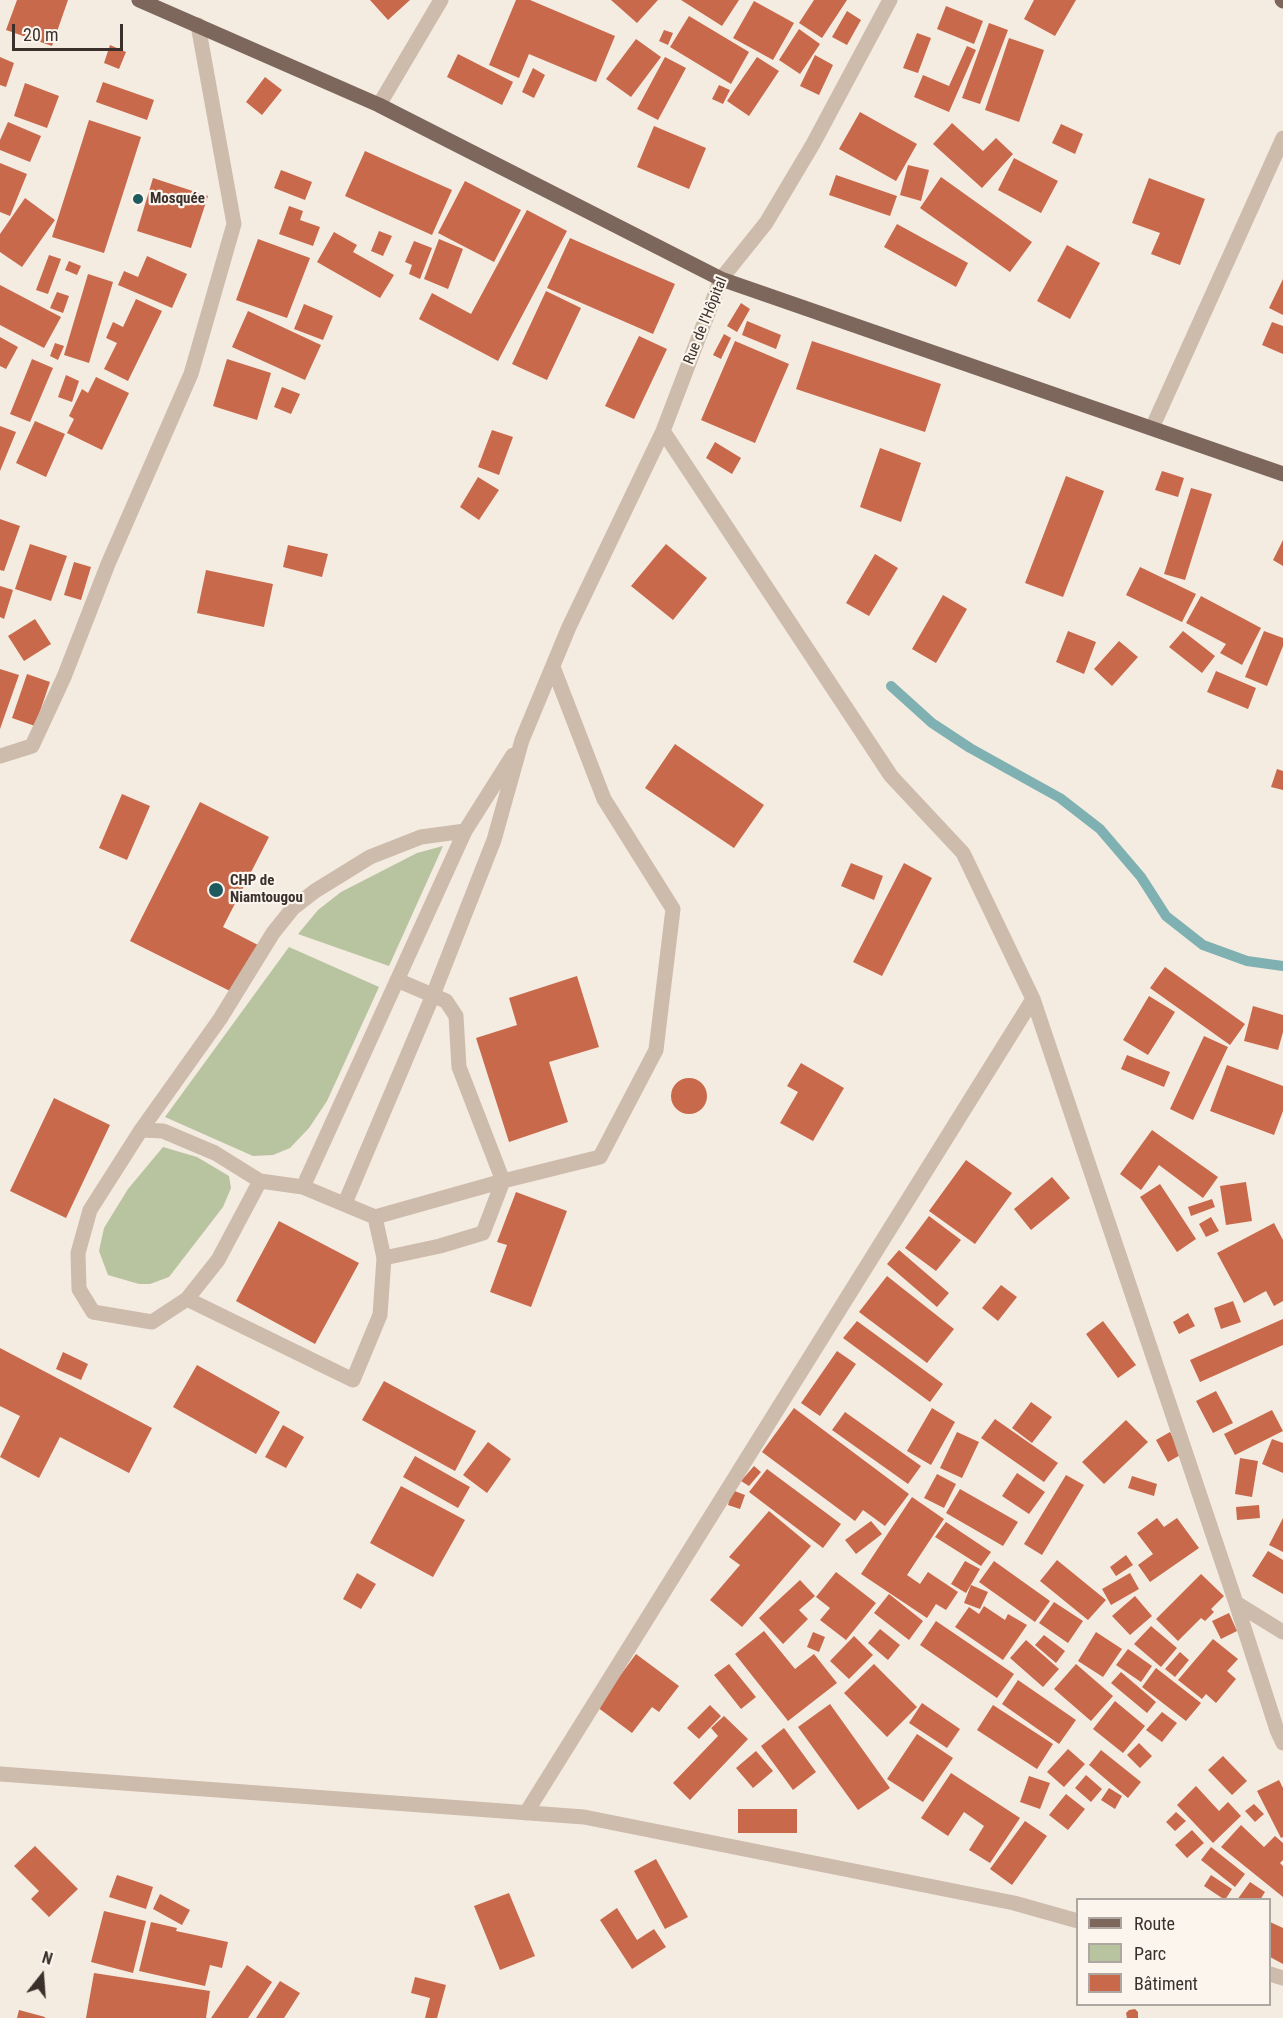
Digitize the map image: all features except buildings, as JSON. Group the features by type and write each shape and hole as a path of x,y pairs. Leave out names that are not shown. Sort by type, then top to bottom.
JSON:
{"main road":[{"path":"140,0 380,105 721,279 1283,474"}],"street":[{"path":"380,105 441,0"},
{"name":"Rue de l'Hôpital","path":"522,740 570,627 663,431 721,279 766,223 813,144 890,0"},
{"path":"0,756 32,746 63,677 108,564 191,374 234,224 198,25"},
{"path":"1152,428 1283,138"},
{"path":"663,431 891,776 963,853 1033,999 1283,1743"},
{"path":"141,1130 163,1131 215,1153 260,1181 303,1187 375,1217 503,1181 600,1157 656,1050 673,909 604,799 553,667"},
{"path":"303,1187 465,831 522,740"},
{"path":"345,1203 433,995 494,840 522,740"},
{"path":"260,1181 218,1260 187,1299 152,1322 93,1312 79,1289 78,1253 90,1210 141,1130 220,1019 273,933 293,908 315,891 370,857 421,837 465,831"},
{"path":"384,1258 440,1246 483,1233 503,1181 459,1067 456,1016 446,1001 397,980"},
{"path":"526,1813 1033,999"},
{"path":"187,1299 353,1380 380,1315 384,1258 375,1217"},
{"path":"1236,1603 1283,1632"},
{"path":"0,1774 584,1817 1014,1903 1076,1921"}],"green space":[{"path":"443,846 389,966 298,934 318,910 341,892 417,853"},
{"path":"289,947 379,987 327,1101 309,1128 290,1148 273,1155 253,1156 165,1117"},
{"path":"163,1147 197,1157 229,1176 231,1188 223,1207 169,1277 150,1284 139,1284 108,1275 99,1251 104,1228 128,1189"}],"waterway":[{"path":"891,686 932,723 970,748 1060,798 1100,829 1141,877 1166,916 1203,945 1247,961 1283,966"}],"place":[{"name":"Mosquée","path":"138,199"},
{"name":"CHP de Niamtougou","path":"216,890"}]}
